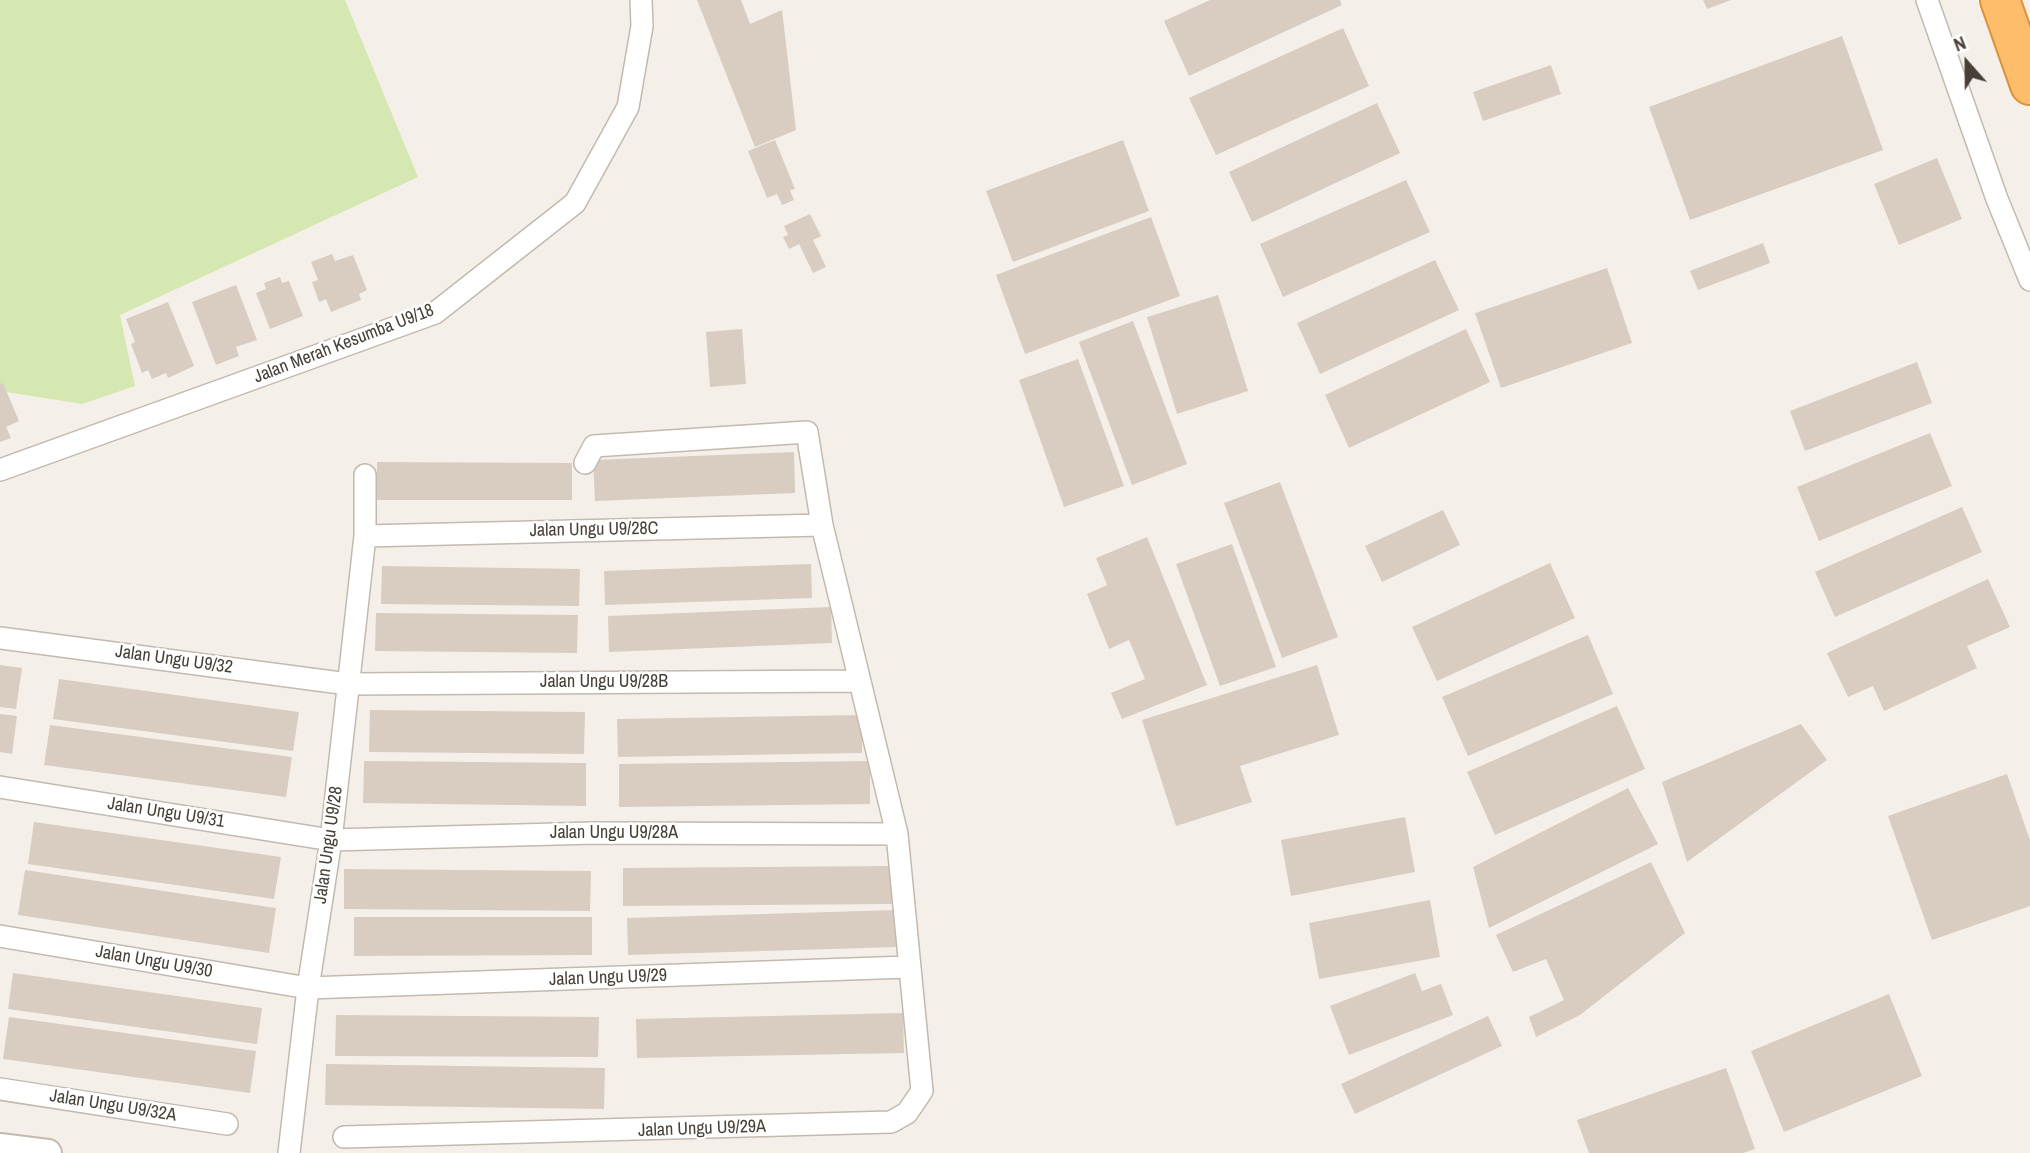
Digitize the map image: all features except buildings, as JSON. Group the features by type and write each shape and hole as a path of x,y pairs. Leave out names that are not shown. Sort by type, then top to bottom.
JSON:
{"highway":[{"path":"2000,0 2030,85"}],"street":[{"name":"Jalan Merah Kesumba U9/18","path":"0,470 435,313 575,203 628,107 642,26 640,0"},
{"path":"1927,0 1997,200 2030,281"},
{"name":"Jalan Ungu U9/29A","path":"344,1138 891,1122 908,1113 922,1091 907,967 897,834 822,525 807,432 594,446 585,463"},
{"name":"Jalan Ungu U9/28","path":"289,1153 308,988 331,840 365,536 365,475"},
{"name":"Jalan Ungu U9/28C","path":"365,536 822,525"},
{"name":"Jalan Ungu U9/32","path":"0,638 348,684"},
{"name":"Jalan Ungu U9/28B","path":"348,684 859,681"},
{"name":"Jalan Ungu U9/31","path":"0,787 331,840"},
{"name":"Jalan Ungu U9/28A","path":"331,840 594,832 897,834"},
{"name":"Jalan Ungu U9/30","path":"0,936 308,988"},
{"name":"Jalan Ungu U9/29","path":"308,988 907,967"},
{"name":"Jalan Ungu U9/32A","path":"0,1089 227,1124"},
{"path":"0,1147 48,1153"}],"green space":[{"path":"0,0 345,0 418,177 120,315 135,386 82,404 0,391"}]}
